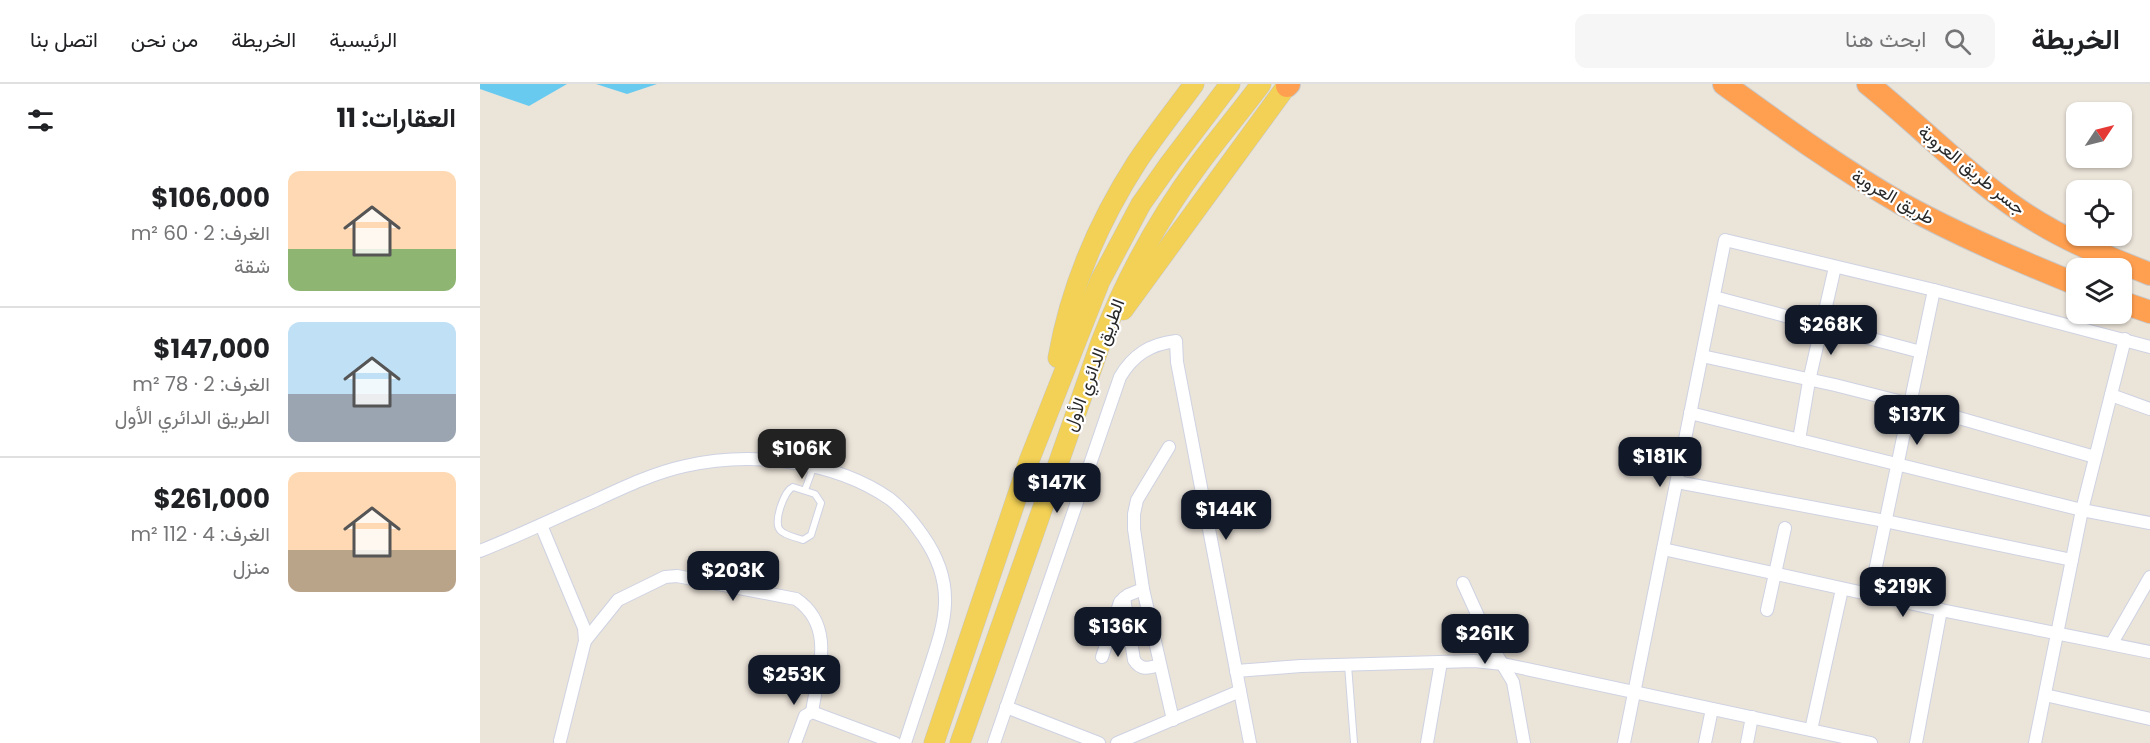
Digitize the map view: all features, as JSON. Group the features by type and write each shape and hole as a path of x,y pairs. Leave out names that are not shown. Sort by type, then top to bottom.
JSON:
{"highway":[{"name":"طريق العروبة","path":"1724,84 1816,151 1902,204 1974,241 2066,280"},
{"name":"جسر طريق العروبة","path":"1868,84 1968,170 2019,210 2089,250 2150,274"},
{"path":"2132,306 2150,312"}],"main road":[{"path":"1051,402 1065,327 1081,275 1105,218 1136,163 1194,84"},
{"name":"الطريق الدائري الأول","path":"934,743 1011,512 1087,312 1128,226 1160,176 1230,84"},
{"path":"1101,342 1288,85"},
{"name":"الطريق الدائري الأول","path":"960,743 1101,342 1124,287 1148,242 1200,162 1256,92"}],"street":[{"path":"1624,743 1725,240 1934,290 2150,347"},
{"path":"1799,440 1809,381 1835,267"},
{"path":"1870,595 1934,290"},
{"path":"1714,297 1921,352"},
{"path":"2035,743 2082,510 2125,339"},
{"path":"994,743 1119,377 1137,356 1148,348 1176,341 1177,362 1250,743"},
{"path":"1702,356 1910,404 2095,457"},
{"path":"2111,395 2150,409"},
{"path":"1690,413 2082,510 2150,523"},
{"path":"1169,447 1137,500 1134,529 1143,589 1173,720"},
{"path":"480,551 627,486 685,466 751,458 781,461 840,474 864,484 892,500 914,523 932,549 942,575 945,602 942,628 905,743"},
{"path":"1677,482 1885,521 2072,560"},
{"path":"541,525 584,627 585,641 560,741"},
{"path":"1767,610 1785,528"},
{"path":"1664,549 1870,595 2150,652"},
{"path":"585,641 618,600 665,577 677,576 796,599 806,606 818,625 823,643 812,712"},
{"path":"2112,643 2150,579"},
{"path":"1463,583 1492,646 1510,675 1515,688 1524,743"},
{"path":"1102,657 1118,607 1124,598 1143,589"},
{"path":"1811,730 1842,589"},
{"path":"1124,598 1134,660 1140,667 1145,668 1160,665"},
{"path":"1916,743 1941,610"},
{"path":"1236,671 1301,666 1474,661 1503,664 1811,730 1834,739 1871,743"},
{"path":"1427,743 1441,662"},
{"path":"1117,743 1240,691"},
{"path":"2045,695 2150,719"},
{"path":"1006,707 1100,743"},
{"path":"1705,743 1712,709"},
{"path":"795,743 805,716 809,712 895,743"},
{"path":"1747,743 1752,717"}],"lane":[{"path":"805,490 813,468"},
{"path":"793,487 805,490 815,494 821,503 811,535 803,540 782,533 777,522 788,489 793,487"},
{"path":"1348,665 1354,743"}],"water":[{"path":"480,84 567,84 529,106 480,89"},
{"path":"596,84 657,84 627,94"}]}
